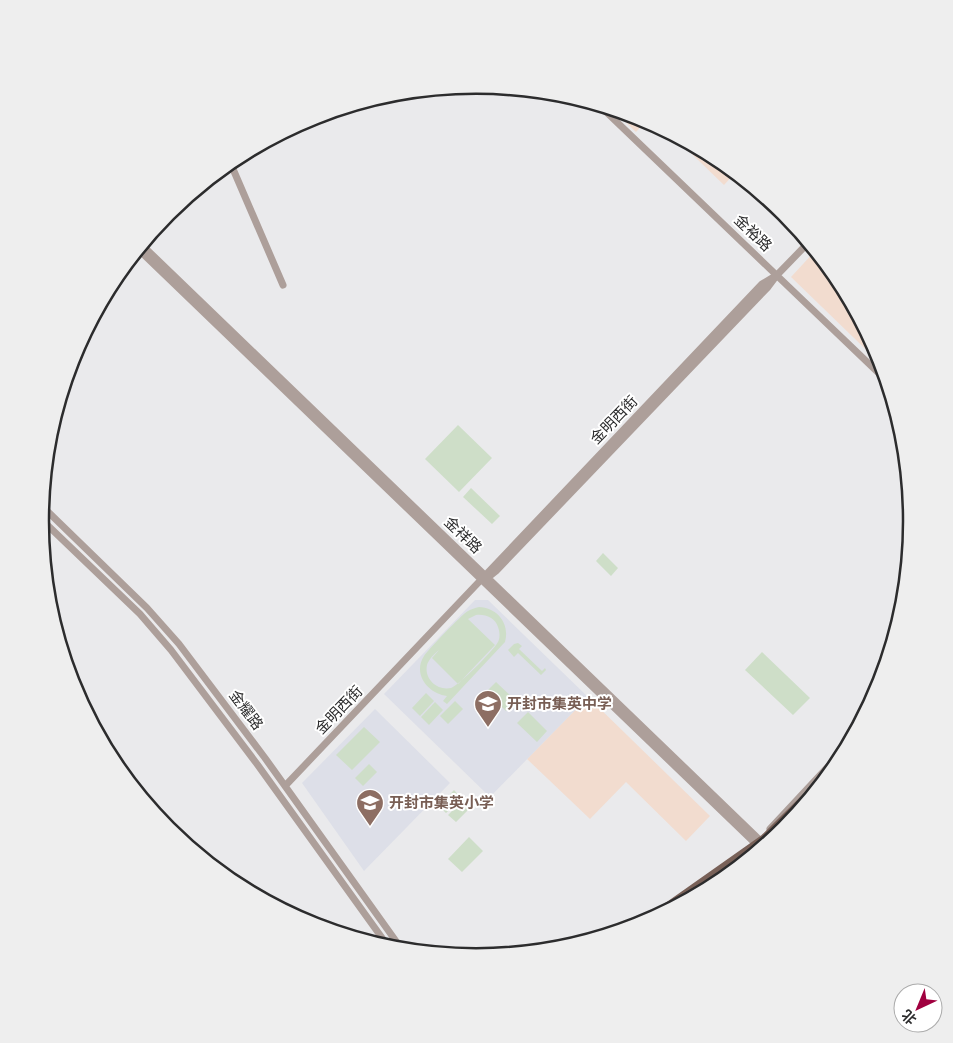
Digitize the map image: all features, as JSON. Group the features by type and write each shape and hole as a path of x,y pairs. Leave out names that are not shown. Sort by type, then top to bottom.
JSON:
{"main road":[{"path":"691,891 738,860"}],"street":[{"name":"金裕路","path":"610,115 877,372"},
{"path":"233,170 283,285"},
{"name":"金明西街","path":"285,786 475,588 496,571 561,504 804,247"},
{"name":"金祥路","path":"146,249 484,579"},
{"name":"金祥路","path":"143,254 759,843"},
{"name":"金耀路","path":"49,513 170,633 285,786 396,942"},
{"name":"金耀路","path":"49,527 140,614 171,650 383,939"},
{"path":"768,834 774,823 824,770"}],"shaded area":[{"path":"623,119 641,126 636,132"},
{"path":"687,149 731,178 724,185"},
{"path":"811,255 847,308 870,353 791,277"},
{"name":"开封市集英中学","path":"475,600 488,600 588,697 490,797 384,694"},
{"path":"588,697 710,816 686,841 626,782 590,819 527,759"},
{"name":"开封市集英小学","path":"375,709 450,783 364,871 302,783"}],"green space":[{"path":"458,425 492,458 459,492 425,459"},
{"path":"471,488 500,516 492,524 463,497"},
{"path":"603,553 618,568 611,576 596,561"},
{"path":"479,607 492,610 501,618 506,629 505,642 447,704 443,701 447,696 434,692 424,682 420,670 421,663 424,656 452,625 468,611","holes":["476,615 490,617 497,624 499,637 498,642 490,652 461,681 495,645 468,619","439,650 432,658 458,684 451,688 441,688 436,686 430,679 427,665 432,657"]},
{"path":"518,643 522,646 519,649 542,671 545,668 546,670 541,675 518,653 514,657 508,650"},
{"path":"762,652 810,698 793,715 745,670"},
{"path":"496,682 516,701 506,711 486,692"},
{"path":"426,693 434,701 420,716 412,708"},
{"path":"455,701 463,709 448,724 440,716"},
{"path":"435,702 443,710 429,725 421,717"},
{"path":"528,712 547,731 537,742 517,723"},
{"path":"364,727 380,742 352,770 336,755"},
{"path":"369,764 377,772 363,786 355,778"},
{"path":"454,790 461,798 446,813 439,806"},
{"path":"463,800 471,807 456,822 448,815"},
{"path":"469,837 483,851 462,872 448,859"}],"place":[{"name":"开封市集英中学","path":"488,728"},
{"name":"开封市集英小学","path":"370,827"}]}
